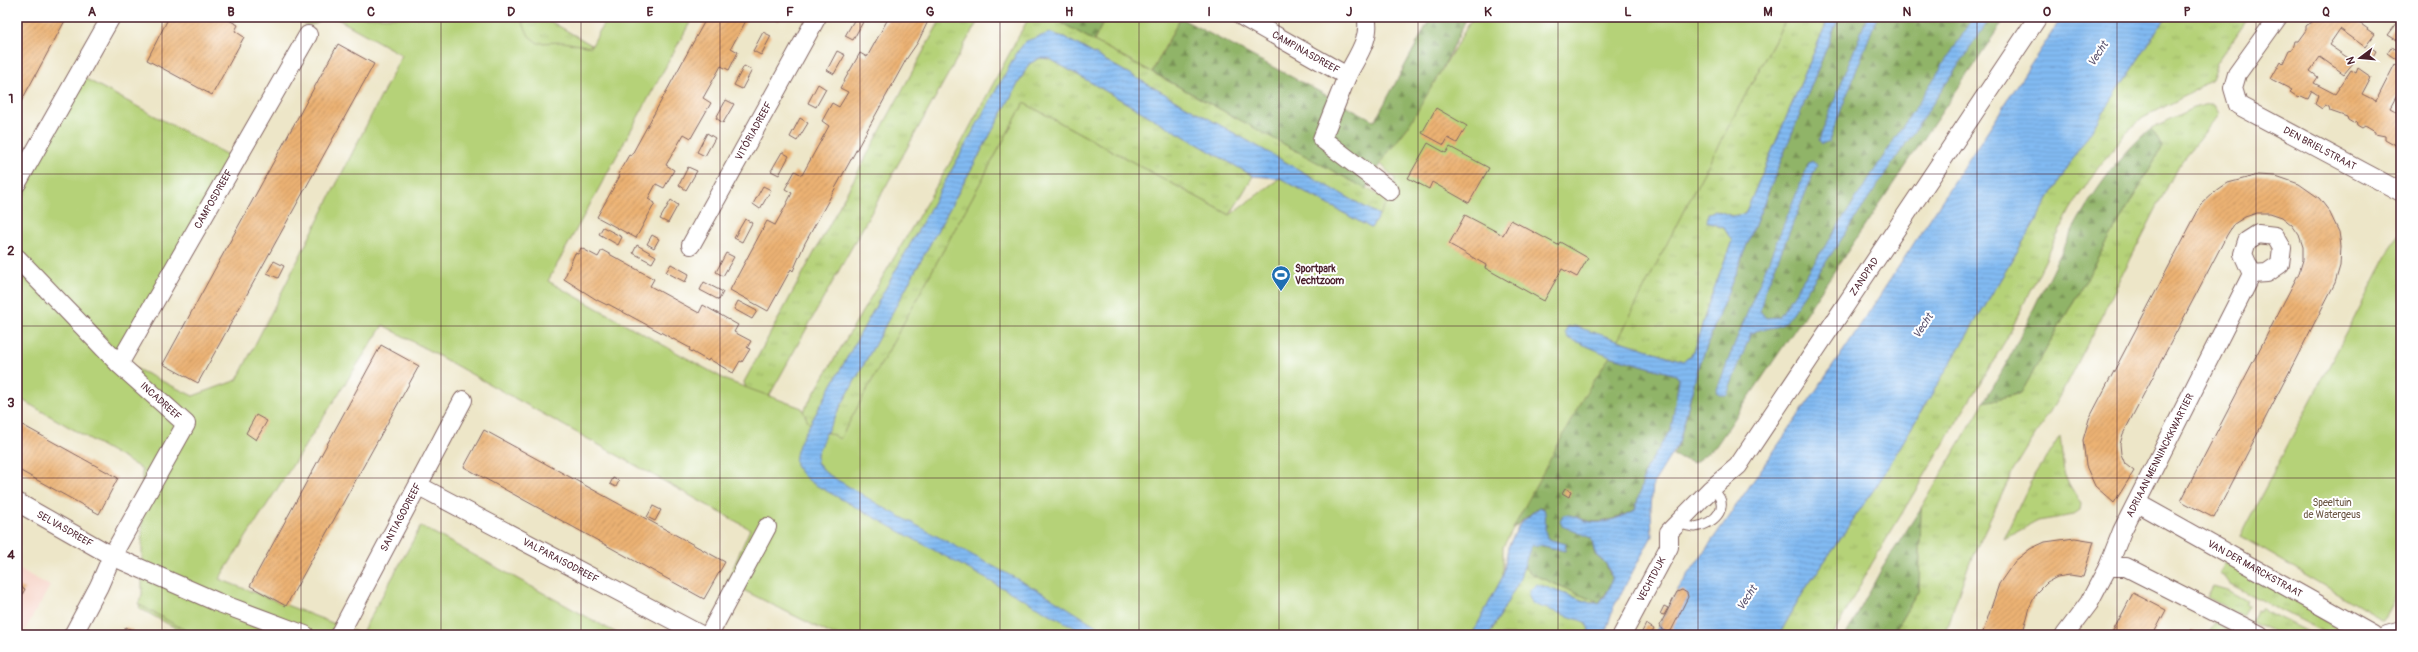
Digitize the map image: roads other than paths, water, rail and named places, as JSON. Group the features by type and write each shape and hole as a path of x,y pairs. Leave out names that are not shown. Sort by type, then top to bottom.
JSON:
{"street":[{"path":"17,183 111,17"},
{"name":"VITÓRIADREEF","path":"691,245 817,17"},
{"name":"CAMPINASDREEF","path":"1243,17 1347,76"},
{"name":"CAMPINASDREEF","path":"1366,17 1368,24 1366,37 1347,76 1322,139 1390,191"},
{"name":"ZANDPAD","path":"1677,523 1711,489 1738,466 2038,17"},
{"name":"DEN BRIELSTRAAT","path":"2278,17 2237,74 2233,88 2238,105 2401,192"},
{"name":"CAMPOSDREEF","path":"119,364 237,163 308,35"},
{"name":"INCADREEF","path":"17,258 119,364 186,424 112,556 99,586 73,635"},
{"name":"ADRIAAN MENNINCKKWARTIER","path":"2065,635 2089,603 2108,567 2122,531 2252,274"},
{"name":"SANTIAGODREEF","path":"340,635 463,400"},
{"name":"VALPARAISODREEF","path":"419,486 701,635"},
{"name":"SELVASDREEF","path":"17,502 112,556"},
{"name":"VAN DER MARCKSTRAAT","path":"2137,503 2373,635"},
{"name":"VECHTDIJK","path":"1622,635 1669,547 1669,532 1677,523"},
{"path":"709,635 767,527"},
{"path":"112,556 217,602 305,635"},
{"path":"2108,567 2126,567 2260,635"},
{"path":"2387,635 2401,631"},
{"path":"2399,635 2401,631"}],"lane":[{"path":"1677,523 1693,527 1715,519 1720,512 1722,503 1718,494 1711,489"}],"water":[{"path":"1829,17 1839,17 1697,372 1679,442 1653,484 1651,508 1652,536 1613,608 1605,635 1587,635 1589,629 1585,622 1533,604 1529,597 1530,590 1537,584 1590,603 1599,603 1603,599 1609,590 1611,580 1609,569 1606,564 1596,555 1591,538 1562,526 1560,520 1564,515 1567,515 1593,522 1606,522 1635,510 1646,469 1671,429 1679,379 1676,375 1610,356 1568,338 1565,333 1567,327 1574,326 1683,361 1694,352 1709,302 1732,241 1724,228 1707,222 1708,214 1715,210 1732,216 1745,214"},
{"path":"1867,17 1877,17 1829,141 1822,144 1819,140"},
{"path":"1974,17 1991,17 1785,323 1777,327 1751,333 1727,395 1719,395 1716,392 1734,345 1809,163 1812,161 1817,165 1765,291 1760,311 1766,318 1779,317"},
{"name":"Vecht","path":"2062,17 2166,17 2075,155 1879,482 1804,591 1779,635 1654,635 1679,588 1846,347"},
{"path":"1050,33 1064,37 1379,215 1371,228 1280,178 1253,176 1050,59 1040,58 1029,64 825,435 817,454 817,463 826,473 886,509 1047,595 1111,635 1088,635 812,483 801,473 796,465 796,456 800,442 1018,51 1026,41"},
{"path":"1539,507 1544,509 1545,512 1545,531 1548,539 1566,544 1565,551 1540,545 1531,546 1518,583 1489,635 1472,635 1503,576 1508,547 1519,525"}],"place":[{"name":"Sportpark Vechtzoom","path":"1281,292"}],"park label":[{"name":"Speeltuin de Watergeus","path":"2332,508"}]}
